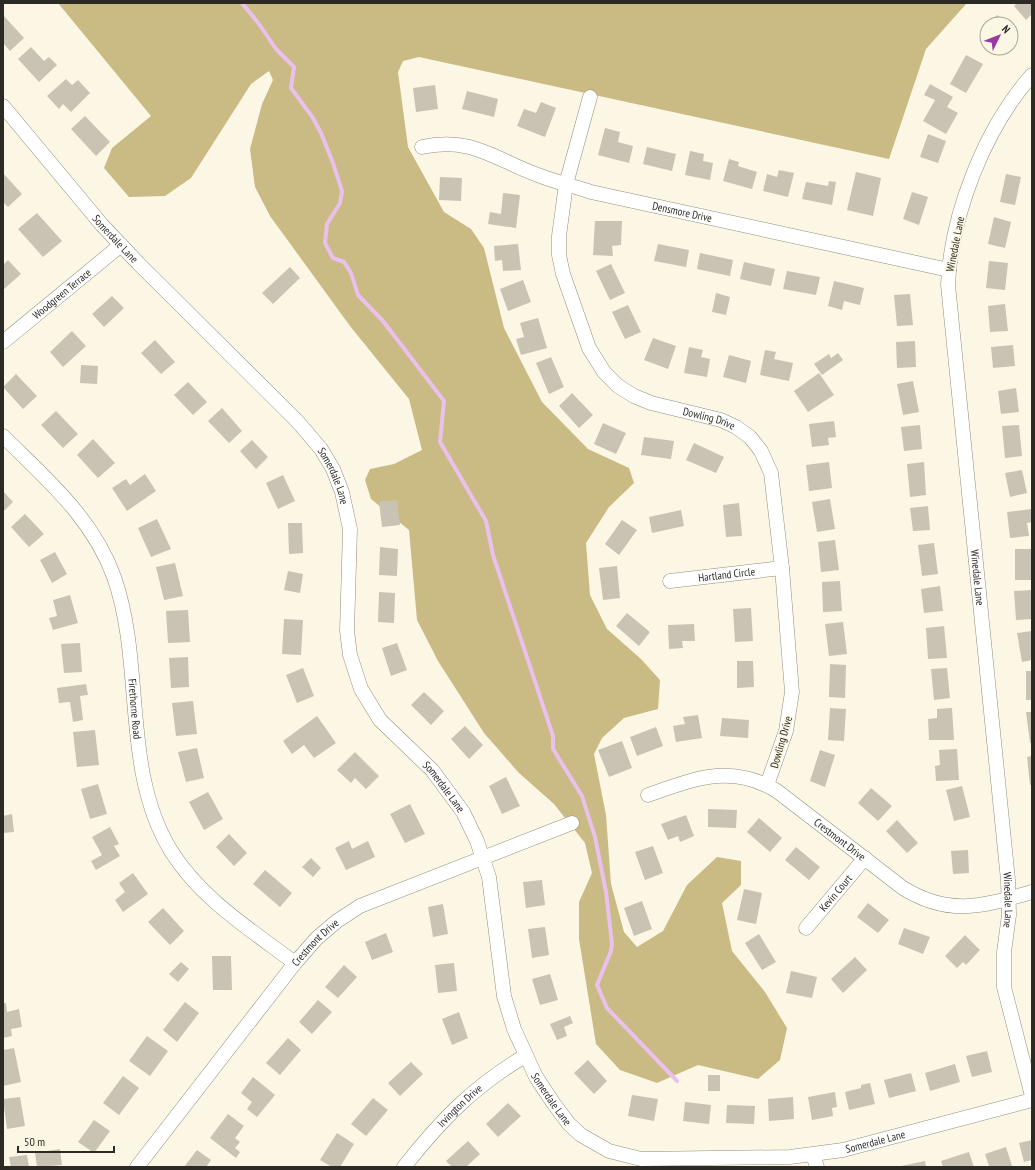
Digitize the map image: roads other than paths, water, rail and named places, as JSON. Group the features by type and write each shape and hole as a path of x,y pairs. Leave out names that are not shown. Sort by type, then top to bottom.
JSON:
{"street":[{"name":"Winedale Lane","path":"1032,75 1005,110 989,137 962,211 952,249 949,270 949,309 1009,899 1004,952 1004,987 1032,1096"},
{"name":"Dowling Drive","path":"590,97 566,184 559,236 559,255 563,274 593,357 608,377 634,396 651,402 721,420 736,427 750,437 761,451 771,473 782,568 792,692 786,731 767,785"},
{"name":"Somerdale Lane","path":"3,106 121,245 298,422 321,449 333,469 342,492 350,529 347,632 350,655 361,689 380,720 432,770 455,798 463,812 484,858 492,890 504,996 514,1029 525,1056 539,1082 569,1124 581,1135 631,1162 675,1159 815,1161 887,1139 1032,1100"},
{"name":"Densmore Drive","path":"422,147 453,143 470,146 539,176 591,192 949,270"},
{"name":"Woodgreen Terrace","path":"3,342 121,245"},
{"name":"Firethorne Road","path":"3,436 73,507 90,528 103,551 114,577 125,614 145,786 158,826 171,851 187,873 206,894 295,963"},
{"name":"Hartland Circle","path":"670,581 782,568"},
{"name":"Crestmont Drive","path":"648,795 691,780 717,775 742,776 767,785 903,888 920,898 939,904 968,907 985,905 1032,892"},
{"name":"Crestmont Drive","path":"137,1167 295,963 317,938 337,920 377,898 572,823"},
{"name":"Kevin Court","path":"806,928 865,858"},
{"name":"Irvington Drive","path":"404,1167 429,1135 450,1112 496,1073 525,1056"}],"waterway":[{"path":"242,3 276,49 294,67 291,88 313,118 321,133 333,163 342,191 340,203 327,224 325,243 333,258 344,262 351,273 358,295 383,321 444,401 440,442 486,521 493,555 553,736 553,749 582,796 595,837 606,892 612,944 611,951 597,985 607,1008 677,1081"}]}
